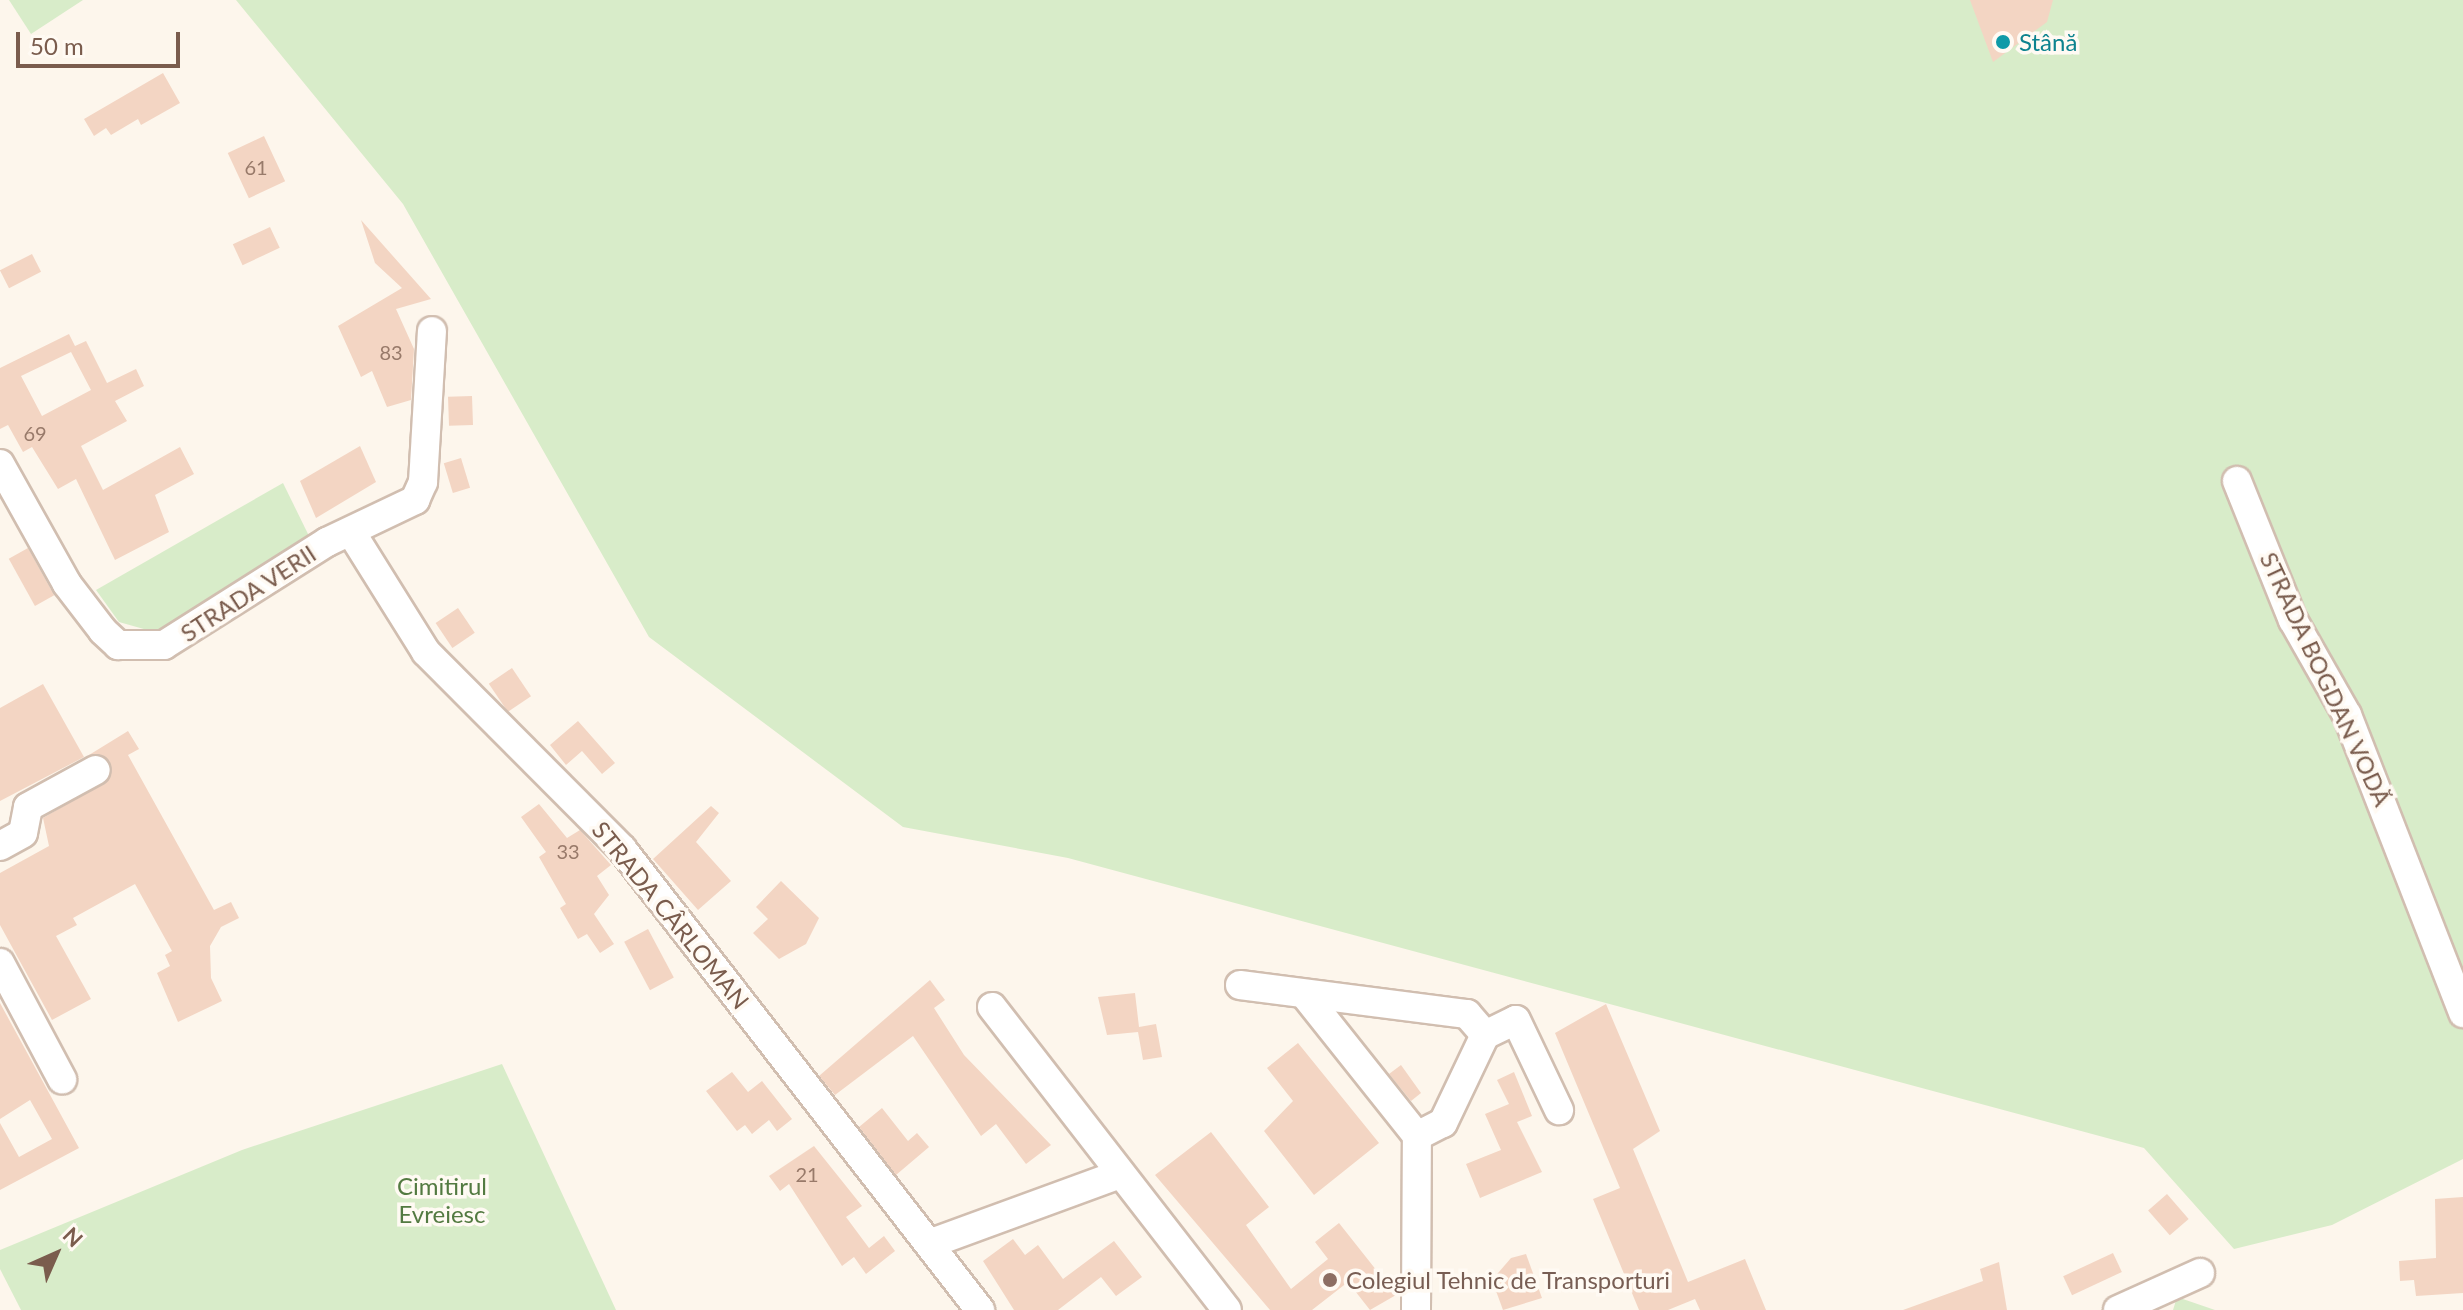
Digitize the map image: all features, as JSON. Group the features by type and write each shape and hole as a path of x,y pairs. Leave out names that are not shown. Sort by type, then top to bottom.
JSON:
{"street":[{"name":"STRADA VERII","path":"0,464 80,605 118,645 180,639 351,532 415,500 423,482 432,331"},
{"name":"STRADA BOGDAN VODĂ","path":"2237,481 2293,620 2347,715 2463,1013"},
{"name":"STRADA CÂRLOMAN","path":"351,532 426,652 622,849 980,1310"},
{"path":"0,846 23,833 28,807 96,770"},
{"path":"0,963 62,1079"},
{"path":"1240,985 1467,1014 1485,1035"},
{"path":"1305,995 1417,1136 1416,1310"},
{"path":"992,1007 1118,1175 1227,1310"},
{"path":"1417,1136 1443,1123 1485,1035 1516,1020 1559,1110"},
{"path":"929,1244 1118,1175"},
{"path":"2118,1310 2200,1273"}],"green space":[{"path":"9,0 83,0 31,34"},
{"path":"236,0 2463,0 2463,1159 2332,1225 2234,1249 2144,1148 1068,858 903,827 649,637 403,204"},
{"path":"283,483 309,536 165,635 119,622 96,590"},
{"name":"Cimitirul Evreiesc","path":"502,1064 616,1310 21,1310 0,1269 0,1250 242,1150"},
{"path":"2177,1297 2215,1310 2173,1310"}],"building":[{"name":"Stână","path":"1970,0 2053,0 2047,22 1993,62"},
{"path":"163,73 180,103 141,125 138,119 111,135 106,128 94,136 84,119"},
{"path":"264,136 285,181 249,198 228,153"},
{"path":"361,220 431,299 396,309 414,349 411,400 387,407 372,371 361,377 338,326 402,288 375,263"},
{"path":"270,227 280,248 243,265 233,244"},
{"path":"32,254 41,272 9,288 0,270"},
{"path":"69,334 75,346 86,341 107,383 136,369 144,386 115,401 127,421 81,446 103,490 180,447 194,474 155,495 169,532 115,560 76,479 58,489 32,447 23,452 8,425 0,429 0,368","holes":["71,352 91,390 42,416 21,376"]},
{"path":"472,396 473,425 449,426 448,397"},
{"path":"360,446 376,482 316,518 300,481"},
{"path":"461,458 470,488 453,493 444,463"},
{"path":"28,548 54,595 35,606 9,559"},
{"path":"458,608 475,633 452,648 436,623"},
{"path":"512,668 531,696 508,712 489,684"},
{"path":"43,684 84,757 0,801 0,708"},
{"path":"578,721 615,763 602,774 582,751 566,765 550,745"},
{"path":"128,731 139,749 128,755 214,910 231,902 239,918 221,927 210,946 211,978 222,1001 178,1022 157,973 170,966 165,955 172,951 135,884 73,918 77,925 56,936 91,999 52,1020 0,925 0,873 49,846 43,818 110,779 110,761 89,755"},
{"path":"539,804 567,838 580,830 611,865 597,876 609,895 594,914 614,944 600,953 587,934 578,939 560,908 566,904 539,857 546,852 521,817"},
{"path":"711,806 719,813 696,842 731,881 698,910 653,859"},
{"path":"781,881 819,918 806,944 779,959 753,933 768,919 756,907"},
{"path":"648,929 674,978 650,990 624,942"},
{"path":"930,980 945,1000 934,1008 964,1055 1051,1145 1026,1164 996,1124 981,1136 913,1036 835,1095 819,1076"},
{"path":"1135,993 1139,1027 1156,1024 1162,1057 1143,1060 1138,1032 1107,1035 1098,997"},
{"path":"0,1003 79,1148 0,1190 0,1123 19,1157 52,1139 30,1100 0,1119"},
{"path":"1606,1004 1660,1131 1633,1149 1688,1282 1745,1259 1766,1310 1700,1310 1695,1299 1668,1310 1639,1310 1593,1199 1620,1188 1555,1033"},
{"path":"1298,1043 1379,1143 1314,1195 1264,1131 1293,1101 1267,1068"},
{"path":"1401,1065 1421,1093 1411,1101 1389,1074"},
{"path":"732,1072 748,1092 762,1081 792,1119 777,1131 769,1120 752,1134 745,1125 737,1131 706,1091"},
{"path":"1514,1072 1532,1116 1517,1122 1542,1172 1480,1198 1466,1164 1501,1150 1485,1114 1509,1104 1497,1080"},
{"path":"882,1108 908,1141 917,1133 929,1147 896,1175 859,1127"},
{"path":"1211,1132 1269,1207 1246,1225 1291,1289 1328,1259 1315,1242 1339,1223 1396,1295 1370,1310 1348,1282 1312,1310 1270,1310 1155,1175"},
{"path":"814,1146 862,1206 846,1217 869,1248 884,1236 895,1251 866,1274 854,1257 842,1266 789,1184 780,1191 769,1176"},
{"path":"2167,1194 2189,1219 2170,1235 2148,1210"},
{"path":"2463,1197 2463,1293 2416,1296 2414,1280 2400,1281 2399,1261 2436,1258 2435,1199"},
{"path":"1013,1239 1025,1255 1038,1245 1063,1279 1114,1241 1142,1277 1116,1296 1101,1277 1058,1310 1014,1310 983,1261"},
{"path":"2113,1253 2122,1272 2072,1295 2063,1276"},
{"path":"1526,1254 1542,1298 1503,1310 1492,1280 1511,1258"},
{"path":"1999,1262 2007,1310 1903,1310 1983,1281 1980,1269"}],"place":[{"name":"Stână","path":"2003,42"},
{"name":"Colegiul Tehnic de Transporturi","path":"1330,1280"}]}
